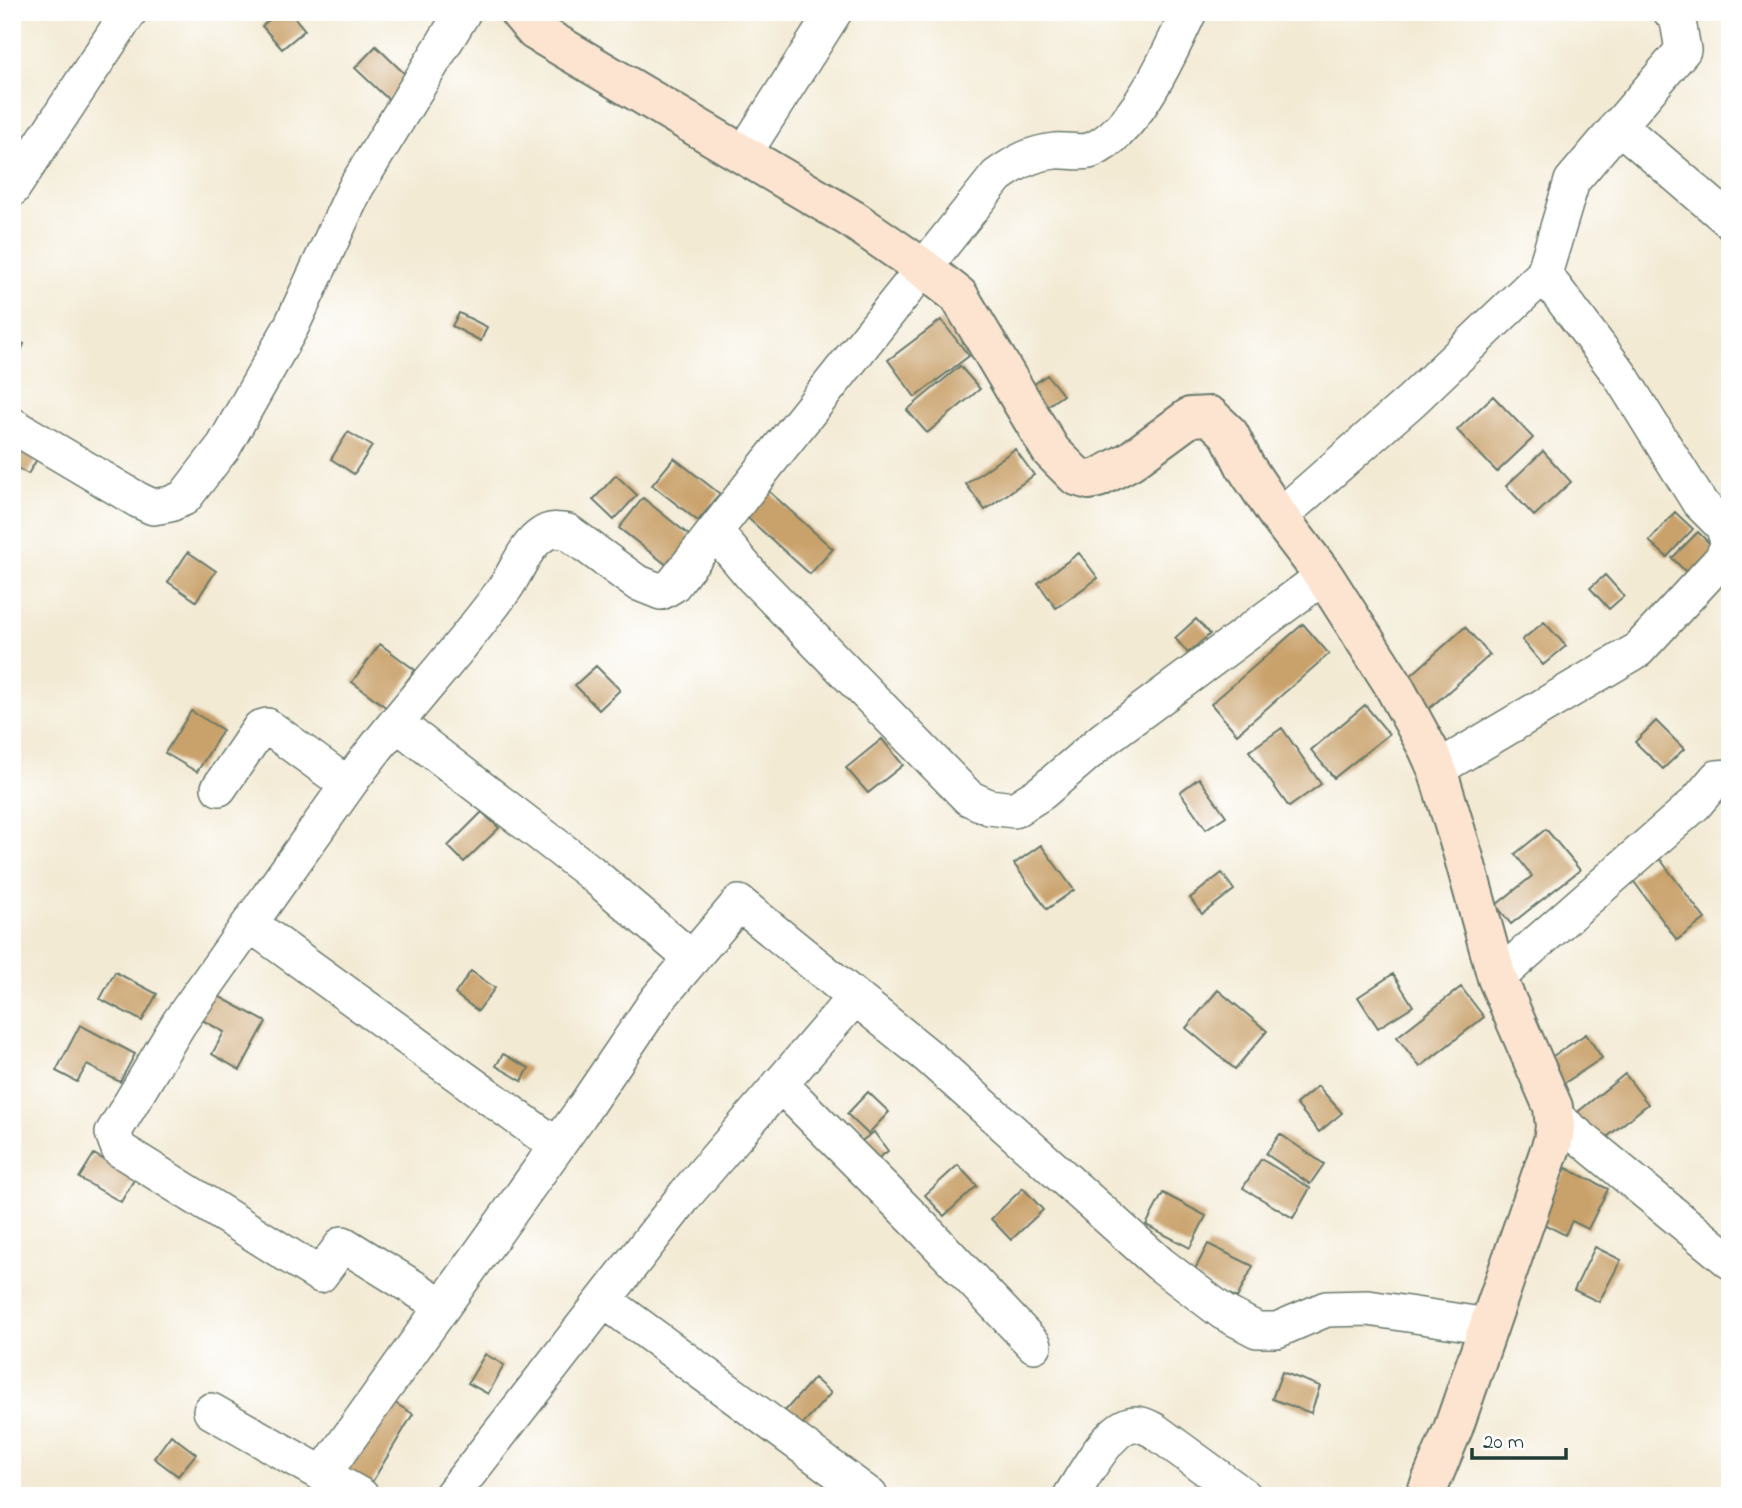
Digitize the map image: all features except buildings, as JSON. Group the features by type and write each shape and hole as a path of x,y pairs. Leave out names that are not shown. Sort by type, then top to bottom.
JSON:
{"street":[{"path":"12,189 129,12"},
{"path":"12,425 153,507 170,505 184,498 224,446 291,327 356,187 463,12"},
{"path":"520,12 535,31 852,219 959,296 1051,451 1076,475 1089,480 1098,478 1130,461 1190,417 1210,416 1229,434 1245,466 1279,517 1324,576 1391,681 1437,769 1497,978 1553,1107 1554,1116 1552,1141 1453,1429 1425,1496"},
{"path":"743,155 834,12"},
{"path":"443,1307 343,1244 320,1275 119,1149 113,1133 179,1023 348,785 506,587 533,543 543,534 555,530 568,532 636,582 662,592 673,585 997,176 1025,157 1056,151 1090,151 1112,136 1149,93 1189,12"},
{"path":"1279,517 1411,401 1544,275 1572,181 1683,50 1671,15"},
{"path":"1618,125 1730,221"},
{"path":"1437,769 1638,650 1722,559 1729,544 1723,526 1699,502 1620,375 1544,275"},
{"path":"716,533 753,577 969,798 989,807 1014,810 1041,793 1104,739 1324,576"},
{"path":"396,723 590,873 692,959"},
{"path":"219,788 260,727 267,726 348,785"},
{"path":"1497,978 1695,804 1717,778 1730,777"},
{"path":"323,1474 557,1146 657,1000 739,903 929,1058 1160,1264 1223,1312 1257,1330 1277,1330 1326,1310 1368,1308 1488,1326"},
{"path":"250,924 557,1146"},
{"path":"451,1496 686,1194 855,997"},
{"path":"780,1084 1034,1345"},
{"path":"1554,1116 1730,1261"},
{"path":"604,1300 870,1496"},
{"path":"211,1411 361,1496"},
{"path":"1071,1496 1114,1433 1129,1425 1139,1424 1155,1431 1236,1494"}]}
